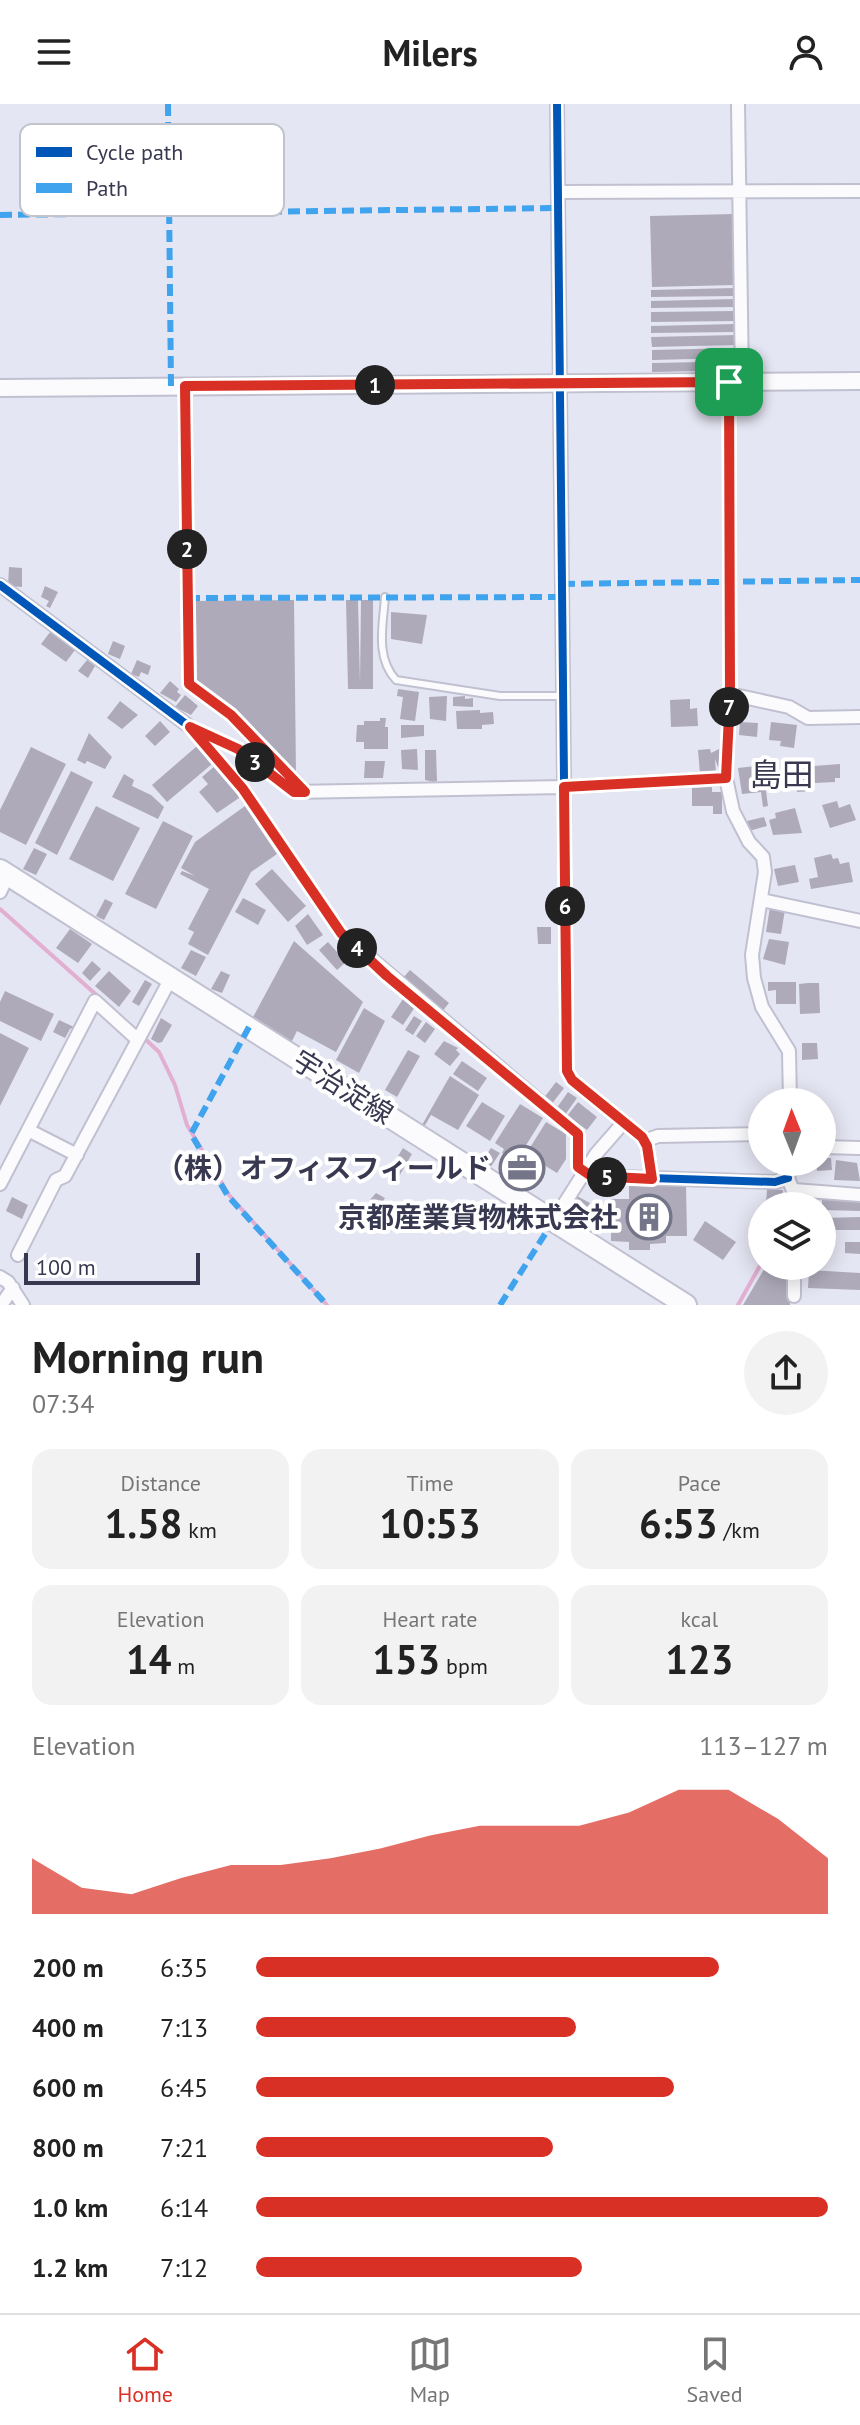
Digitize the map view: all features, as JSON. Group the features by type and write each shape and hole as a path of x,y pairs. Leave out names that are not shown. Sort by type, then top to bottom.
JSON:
{"main road":[{"name":"宇治淀線","path":"3,879 171,978 686,1305"}],"street":[{"path":"557,104 567,1071 572,1080 644,1141 652,1179"},
{"path":"738,104 740,191 726,778 733,811 749,842 763,857 762,900 752,955 754,978 762,1007 789,1051 790,1088"},
{"path":"558,192 860,191"},
{"path":"0,388 860,381"},
{"path":"185,386 189,684 231,715 299,792 564,787 726,778"},
{"path":"0,585 190,727 243,789 341,933 387,976 578,1134 578,1167 585,1172 591,1176 775,1182 860,1195"},
{"path":"730,694 789,707 808,718 860,717"},
{"path":"762,900 860,921"},
{"path":"18,1255 56,1180 65,1176 77,1155 171,978"},
{"path":"0,1184 95,1001 138,1040"},
{"path":"554,1220 585,1172 624,1122"},
{"path":"28,1130 77,1155"},
{"path":"644,1141 658,1136 748,1134"},
{"path":"836,1147 860,1148"},
{"path":"791,1176 794,1192"},
{"path":"0,1277 13,1288 23,1305"},
{"path":"1,1305 13,1288"}],"lane":[{"path":"385,597 382,644 385,668 396,680 500,696 564,696"},
{"path":"190,727 238,749 299,792"}],"building":[{"path":"734,214 736,285 652,287 650,216"},
{"path":"735,288 735,296 651,297 651,290"},
{"path":"735,299 735,307 651,308 651,301"},
{"path":"735,311 735,321 651,322 651,312"},
{"path":"735,324 735,332 651,333 651,326"},
{"path":"736,335 736,345 652,347 651,337"},
{"path":"736,348 736,358 652,360 652,350"},
{"path":"703,362 703,371 652,372 652,363"},
{"path":"9,567 22,568 22,587 8,586"},
{"path":"45,586 58,592 50,608 46,606 49,601 41,597"},
{"path":"294,600 296,774 231,709 194,682 193,663 194,601"},
{"path":"346,600 358,600 360,683 361,600 373,600 373,689 348,689"},
{"path":"391,612 427,615 422,644 391,639"},
{"path":"51,631 75,650 66,662 41,644"},
{"path":"113,641 125,646 120,659 108,654"},
{"path":"87,660 95,666 88,678 78,671"},
{"path":"137,660 151,666 148,675 141,672 139,677 131,674"},
{"path":"170,681 181,695 176,702 160,693"},
{"path":"398,689 419,692 415,721 400,719 403,697 397,696"},
{"path":"185,695 198,706 191,715 175,707"},
{"path":"447,696 446,721 430,719 429,697"},
{"path":"465,696 465,699 473,698 473,707 453,706 453,697"},
{"path":"690,699 690,709 697,708 698,726 671,727 670,700"},
{"path":"120,701 138,715 122,729 107,718"},
{"path":"480,710 480,713 493,712 494,724 482,725 482,729 457,729 456,711"},
{"path":"380,718 386,718 388,749 364,749 364,742 356,742 357,725 364,725 364,721 380,721"},
{"path":"160,721 170,732 155,746 145,736"},
{"path":"740,722 758,723 757,737 739,735"},
{"path":"771,722 797,725 794,748 780,746 781,741 769,740"},
{"path":"401,725 424,725 424,736 401,738"},
{"path":"89,733 112,757 105,769 77,760"},
{"path":"197,746 212,764 167,802 152,785"},
{"path":"31,747 66,764 26,845 0,832 0,810"},
{"path":"721,748 722,767 718,767 715,759 716,773 700,774 698,750 710,749 711,753"},
{"path":"417,749 418,770 402,769 401,750"},
{"path":"425,750 436,750 437,781 434,782 425,780"},
{"path":"365,761 385,761 383,778 364,778"},
{"path":"840,764 840,778 835,778 835,782 815,783 814,766"},
{"path":"216,765 242,796 217,813 199,792 208,784 202,777"},
{"path":"756,766 757,776 764,775 768,806 763,807 761,792 742,794 738,768"},
{"path":"812,766 813,791 797,792 796,767"},
{"path":"71,771 93,782 57,855 35,843"},
{"path":"124,774 134,780 132,786 151,795 164,807 158,819 112,797"},
{"path":"692,786 712,787 712,792 722,792 722,814 713,814 713,806 692,806"},
{"path":"837,801 839,808 850,804 856,820 830,828 822,805"},
{"path":"96,806 140,828 113,881 69,859"},
{"path":"245,806 277,854 251,872 208,955 188,944 194,932 188,929 209,889 180,874 182,871 195,876 181,868 195,842"},
{"path":"795,808 802,833 773,835 769,820 776,818 775,813"},
{"path":"764,817 767,826 749,831 747,821"},
{"path":"163,821 193,836 156,909 125,894"},
{"path":"34,848 47,854 36,875 23,869"},
{"path":"831,854 833,859 838,858 840,864 849,862 853,882 811,889 809,879 818,877 814,858"},
{"path":"795,865 799,882 778,886 774,869"},
{"path":"272,869 306,906 288,922 255,884"},
{"path":"243,898 266,910 258,925 235,912"},
{"path":"105,899 113,903 104,920 96,916"},
{"path":"770,907 785,910 781,934 766,932"},
{"path":"308,914 323,935 307,945 295,926"},
{"path":"537,927 551,927 551,944 538,944"},
{"path":"70,929 92,944 78,963 56,948"},
{"path":"769,939 789,942 785,965 763,959"},
{"path":"294,941 363,1002 336,1052 297,1031 291,1043 252,1019"},
{"path":"328,942 346,962 337,970 319,950"},
{"path":"191,950 206,957 196,976 181,968"},
{"path":"92,961 101,969 90,981 82,973"},
{"path":"410,970 449,1003 441,1013 402,979"},
{"path":"109,971 131,991 119,1007 95,986"},
{"path":"221,971 230,975 222,993 211,989"},
{"path":"145,980 152,984 139,1006 132,1002"},
{"path":"768,982 796,982 796,1004 776,1004 776,990 768,991"},
{"path":"819,983 820,1013 800,1014 799,984"},
{"path":"5,991 54,1014 41,1041 0,1021 0,1002"},
{"path":"403,999 415,1007 403,1025 391,1017"},
{"path":"364,1008 385,1021 359,1073 336,1060"},
{"path":"414,1016 422,1021 413,1035 405,1030"},
{"path":"161,1018 172,1025 162,1042 158,1043 151,1039"},
{"path":"59,1020 74,1027 65,1038 53,1032"},
{"path":"426,1022 435,1029 425,1043 416,1036"},
{"path":"0,1033 29,1048 0,1106"},
{"path":"444,1041 458,1048 456,1050 460,1054 450,1066 434,1054"},
{"path":"802,1043 817,1043 818,1059 802,1060"},
{"path":"408,1050 420,1056 397,1097 385,1090"},
{"path":"462,1061 487,1078 478,1091 453,1074"},
{"path":"450,1076 479,1095 458,1130 431,1115 424,1127 422,1125"},
{"path":"556,1082 564,1088 551,1105 543,1099"},
{"path":"568,1092 577,1098 565,1115 556,1109"},
{"path":"482,1102 505,1116 490,1141 466,1126"},
{"path":"578,1102 597,1117 587,1130 567,1116"},
{"path":"520,1104 543,1118 518,1158 513,1155 511,1159 495,1143"},
{"path":"546,1122 566,1134 566,1159 557,1173 526,1154"},
{"path":"403,1148 412,1154 398,1178 388,1172"},
{"path":"491,1148 500,1153 490,1168 481,1163"},
{"path":"525,1157 536,1164 526,1180 515,1173"},
{"path":"836,1160 857,1163 860,1181 834,1180"},
{"name":"京都産業貨物株式会社","path":"629,1183 686,1185 687,1236 666,1236 666,1243 650,1244 650,1250 629,1250 629,1242 611,1241 611,1199 629,1199"},
{"path":"767,1189 783,1190 783,1192 767,1192"},
{"path":"376,1193 385,1198 370,1221 361,1210"},
{"path":"577,1196 590,1203 579,1222 566,1215"},
{"path":"12,1197 28,1205 22,1219 6,1211"},
{"path":"836,1198 860,1199 860,1211 836,1210"},
{"path":"860,1217 860,1230 836,1230 836,1218"},
{"path":"705,1221 736,1242 723,1260 693,1240"},
{"path":"845,1242 860,1242 860,1254 845,1253"},
{"path":"836,1272 860,1273 860,1290 808,1288 808,1280 836,1280"},
{"path":"758,1280 790,1280 790,1305 743,1305"}],"waterway":[{"path":"0,909 101,999"},
{"path":"143,1037 159,1052 175,1085 187,1125 229,1195 327,1305"},
{"path":"738,1305 752,1280"}],"marked path":[{"path":"168,104 168,124"},
{"path":"284,211 558,208"},
{"path":"0,215 20,215"},
{"path":"169,216 171,387"},
{"path":"563,584 860,580"},
{"path":"188,598 563,597"},
{"path":"249,1027 191,1134 228,1196 327,1305"},
{"path":"500,1305 554,1220"}],"cycle path":[{"path":"557,104 567,1071 572,1080 642,1137 647,1146 652,1179"},
{"path":"0,585 190,727 243,789 341,933 578,1134 578,1167 591,1176 775,1182 788,1178"}],"place":[{"name":"（株）オフィスフィールド","path":"522,1168"},
{"name":"京都産業貨物株式会社","path":"649,1217"}],"district":[{"name":"島田","path":"782,775"}],"route":[{"path":"729,382 730,694 726,778 564,787 567,1071 572,1080 642,1137 647,1146 652,1179 591,1176 578,1167 578,1134 387,976 341,933 243,789 190,727 238,749 294,792 305,792 231,715 189,684 185,386 729,382"}]}
